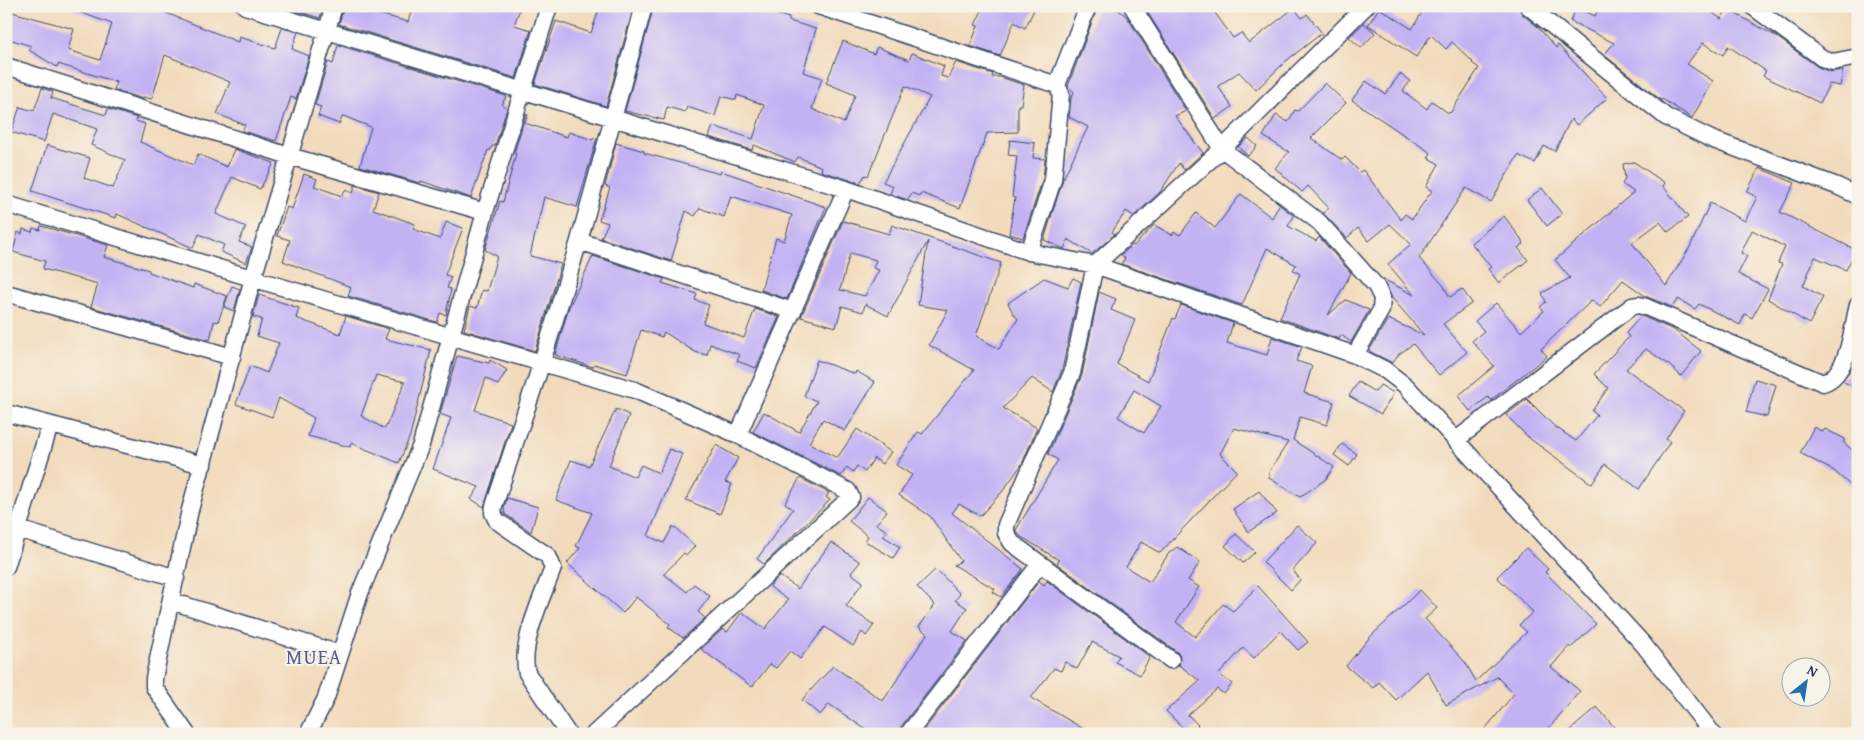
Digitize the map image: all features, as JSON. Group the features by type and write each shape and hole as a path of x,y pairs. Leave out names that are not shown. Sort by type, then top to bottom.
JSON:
{"street":[{"path":"245,6 522,92 846,189 1029,252 1095,265 1354,355 1385,370 1406,386 1643,644 1713,734"},
{"path":"187,734 154,687 171,601 203,465 253,278 334,6"},
{"path":"308,734 326,698 360,593 421,445 485,212 549,6"},
{"path":"568,734 527,673 526,668 530,634 553,568 552,562 548,556 497,521 494,514 494,506 542,362 644,6"},
{"path":"818,6 1057,86 1061,94 1053,180 1029,252"},
{"path":"1057,86 1088,6"},
{"path":"1132,6 1222,149 1319,222 1376,286 1382,298 1381,310 1354,355"},
{"path":"1171,660 1012,543 1006,533 1006,525 1072,373 1095,265 1222,149 1366,6"},
{"path":"1528,6 1666,117 1711,139 1838,186 1858,196"},
{"path":"1752,6 1822,58 1833,62 1858,58"},
{"path":"6,66 289,156 485,212"},
{"path":"738,435 846,189"},
{"path":"6,204 635,390 738,435 848,491 851,496 594,734"},
{"path":"578,241 793,311"},
{"path":"6,293 232,357"},
{"path":"1456,440 1632,306 1646,307 1823,383 1831,380 1850,347 1858,305"},
{"path":"6,413 203,465"},
{"path":"6,567 50,425"},
{"path":"18,529 176,578"},
{"path":"908,734 1040,564"},
{"path":"171,601 340,654"}],"building":[{"path":"68,6 149,6 238,42 239,37 275,48 282,28 298,32 292,49 309,56 296,99 291,97 276,141 242,131 245,125 217,114 230,82 165,55 152,99 143,97 143,99 114,90 116,82 58,64 57,67 29,50 31,46 6,38 6,28 12,12 74,29 68,50 100,60 112,24 68,8"},
{"path":"280,6 323,6 320,18"},
{"path":"344,6 366,6 365,10 408,22 413,6 521,6 514,25 531,30 516,78 339,24"},
{"path":"600,6 625,6 633,9 606,106 535,84 556,21 591,33"},
{"path":"654,6 725,6 747,11 748,6 750,6 789,18 789,21 816,29 803,72 822,78 812,109 844,123 855,95 826,83 843,41 874,54 877,47 909,60 912,53 944,66 941,76 948,78 956,62 993,74 992,77 1000,77 1024,85 1021,105 1018,105 1018,132 987,133 960,208 921,193 920,196 911,193 908,200 890,194 893,186 883,182 930,97 905,86 868,176 865,175 860,183 821,171 822,167 798,157 795,162 754,145 752,150 709,137 713,126 753,139 764,105 737,95 736,100 721,96 715,116 687,107 685,112 667,107 664,120 625,111"},
{"path":"984,6 1036,6 1025,28 1014,22 1000,56 970,46 978,26 975,25"},
{"path":"1098,6 1114,6 1127,17 1186,111 1175,116 1203,153 1184,170 1179,163 1160,192 1134,216 1126,211 1112,232 1115,234 1092,254 1068,239 1064,249 1044,240 1063,179 1088,127 1069,117 1071,98 1074,92 1068,86"},
{"path":"1150,6 1203,6 1209,13 1213,10 1233,38 1241,33 1249,43 1294,8 1302,18 1307,14 1322,33 1286,61 1256,90 1239,72 1218,86 1232,107 1215,119 1146,10"},
{"path":"1426,6 1518,6 1522,14 1538,27 1556,48 1558,45 1607,98 1577,125 1571,119 1555,151 1544,146 1535,163 1518,155 1491,202 1466,188 1419,258 1443,285 1450,297 1462,289 1472,303 1443,324 1467,352 1439,375 1413,344 1399,354 1393,363 1369,351 1388,319 1424,335 1392,298 1383,279 1414,295 1388,264 1411,244 1390,224 1369,241 1358,228 1347,238 1323,213 1329,208 1308,186 1302,192 1275,168 1289,152 1263,136 1276,115 1288,122 1295,110 1298,111 1325,83 1346,103 1311,138 1342,160 1345,157 1360,172 1363,170 1401,220 1405,214 1412,219 1432,191 1426,187 1439,164 1428,158 1431,153 1352,100 1366,81 1385,94 1400,74 1410,81 1403,91 1427,109 1432,101 1448,113 1451,112 1479,68 1452,42 1446,49 1431,35 1416,57 1368,25 1379,8 1412,29"},
{"path":"1600,6 1704,6 1721,19 1727,9 1774,35 1818,67 1830,72 1843,70 1840,86 1829,84 1820,103 1763,76 1766,71 1728,46 1723,55 1703,43 1687,64 1713,81 1692,118 1661,100 1604,55 1614,43 1570,21 1577,7 1595,16"},
{"path":"1364,23 1375,33 1361,48 1349,37"},
{"path":"338,45 506,96 502,105 507,108 495,146 492,146 490,151 488,150 471,198 421,181 420,183 360,166 371,127 343,116 339,124 318,116 321,107 315,105 328,62 333,64"},
{"path":"42,88 53,92 51,98 106,115 108,109 137,118 136,121 145,124 140,142 193,165 198,154 227,167 234,149 274,163 260,189 232,177 216,214 246,227 239,242 252,247 246,263 221,252 224,245 199,234 193,248 117,214 116,218 32,191 47,145 90,158 84,178 113,188 125,160 91,145 97,129 53,114 44,142 11,132 20,107 34,111"},
{"path":"526,114 528,115 525,123 567,137 569,132 593,140 594,137 597,138 577,207 544,197 530,256 561,264 535,351 464,330 470,306 477,308 482,290 487,291 497,256 485,250 500,201 503,202 516,154 514,153"},
{"path":"1248,138 1257,146 1248,156 1238,147"},
{"path":"1010,140 1035,143 1033,158 1045,159 1043,178 1023,238 1009,234 1015,198 1012,197 1017,156 1008,155"},
{"path":"616,143 644,151 644,153 720,174 721,171 826,207 787,299 761,290 776,238 784,241 792,215 731,196 724,217 700,208 695,216 686,211 671,261 601,238 608,223 599,220 610,188 605,186"},
{"path":"1634,162 1665,183 1663,186 1688,217 1668,232 1660,222 1632,243 1666,286 1690,247 1710,203 1745,221 1757,197 1747,192 1759,168 1795,183 1780,212 1856,250 1846,270 1815,257 1803,286 1823,297 1809,324 1768,299 1782,264 1778,263 1785,247 1752,230 1741,253 1747,256 1738,274 1768,289 1752,318 1745,314 1740,325 1699,304 1695,309 1678,299 1672,307 1645,296 1623,280 1600,307 1592,300 1541,349 1547,356 1491,400 1488,397 1470,411 1458,396 1494,366 1472,341 1484,331 1475,321 1496,303 1521,332 1544,311 1540,307 1546,302 1542,293 1570,278 1555,260 1634,192 1622,184 1625,179 1623,164"},
{"path":"304,174 317,179 314,186 342,196 345,190 353,193 355,185 379,192 373,209 415,224 413,229 440,239 446,222 463,228 445,275 451,277 447,288 451,289 446,315 440,313 437,322 348,296 351,287 283,261 290,240 277,236 287,207 292,209"},
{"path":"1542,188 1562,214 1547,226 1527,200"},
{"path":"1241,194 1272,218 1279,205 1281,206 1294,216 1288,226 1316,241 1319,237 1351,273 1328,315 1346,300 1369,310 1351,342 1341,335 1339,339 1280,318 1300,274 1293,270 1296,265 1267,248 1242,305 1121,264 1125,258 1121,255 1132,245 1134,246 1154,225 1172,235 1174,232 1180,235 1196,213 1215,228"},
{"path":"1504,216 1524,243 1518,248 1528,260 1499,283 1488,269 1491,267 1471,243"},
{"path":"843,221 889,234 892,225 1001,263 976,336 999,349 1018,319 1008,303 1044,278 1068,287 1073,278 1081,282 1062,370 1053,392 1032,378 1003,408 1037,428 1022,464 1002,492 980,516 959,504 952,513 1023,569 1001,597 993,592 995,589 954,565 961,561 930,516 899,495 912,475 896,465 918,432 922,434 974,370 929,345 948,310 918,305 928,241 888,316 865,304 863,312 842,306 836,327 801,317","holes":["850,253 876,260 873,268 879,270 865,296 840,290"]},
{"path":"41,226 108,245 104,257 149,270 149,272 193,288 194,284 227,296 218,322 214,321 210,340 91,307 98,284 43,269 45,261 13,252 18,232 22,234 23,229 32,232 33,228 40,230"},
{"path":"593,256 664,279 662,283 697,294 695,300 709,305 703,323 744,338 755,309 779,317 756,368 737,361 740,355 710,344 707,355 695,352 664,332 662,337 641,330 627,374 594,364 593,367 555,355 569,307"},
{"path":"232,286 240,289 234,311 224,307"},
{"path":"1099,292 1116,299 1111,310 1135,320 1117,364 1148,381 1173,318 1175,319 1181,305 1233,323 1227,343 1267,355 1272,337 1302,347 1296,361 1312,366 1304,393 1334,402 1327,425 1300,417 1293,440 1334,467 1326,479 1300,497 1269,478 1269,472 1288,442 1234,428 1220,454 1237,471 1160,553 1141,542 1126,567 1150,582 1169,553 1177,547 1200,562 1188,580 1199,587 1176,622 1195,637 1223,604 1233,611 1258,586 1308,642 1298,650 1280,631 1254,658 1243,648 1219,674 1232,684 1224,694 1217,689 1188,715 1198,725 1189,734 1166,711 1200,681 1179,665 1180,656 1177,652 1057,564 1059,560 1020,536 1016,530 1058,460 1048,454 1082,375","holes":["1134,390 1161,406 1144,433 1118,417"]},
{"path":"259,295 299,308 296,318 340,334 346,316 389,329 385,339 431,350 410,436 399,463 351,443 350,447 308,436 314,418 279,398 272,417 236,404 250,366 267,373 279,343 257,336 262,319 253,317","holes":["376,375 405,382 385,429 361,416"]},
{"path":"1641,316 1674,330 1701,351 1681,376 1668,364 1646,349 1626,369 1684,411 1666,439 1670,442 1639,489 1605,464 1592,484 1529,438 1506,415 1527,399 1554,426 1576,441 1597,415 1592,411 1608,388 1594,374 1629,337 1626,333"},
{"path":"1858,352 1858,389 1842,381 1853,366"},
{"path":"457,356 489,363 490,360 507,370 498,385 486,378 475,410 511,423 484,507 471,499 479,487 433,469 451,418 440,414"},
{"path":"817,360 855,374 856,371 875,382 845,431 823,419 809,443 837,458 857,429 891,452 882,464 874,458 865,472 857,466 853,472 847,467 841,476 753,432 764,412 799,432 817,401 804,396"},
{"path":"1755,379 1776,385 1767,417 1746,412"},
{"path":"1358,382 1375,392 1380,385 1394,393 1381,414 1349,396"},
{"path":"616,409 629,415 609,466 635,477 641,465 659,473 669,449 682,454 648,536 664,543 673,526 695,546 687,555 684,553 664,574 687,592 694,584 710,596 698,612 705,618 683,638 668,627 670,624 636,597 623,613 567,563 580,548 576,546 592,513 556,500 571,460 589,466"},
{"path":"1814,427 1823,432 1825,429 1845,439 1843,442 1858,455 1858,492 1834,471 1800,453"},
{"path":"1342,444 1357,454 1349,466 1334,455"},
{"path":"716,445 738,458 725,482 732,484 720,514 686,500"},
{"path":"800,478 829,493 826,497 830,500 764,564 757,559 793,509 785,503"},
{"path":"1259,491 1277,513 1248,532 1233,509"},
{"path":"868,497 887,511 876,524 887,531 883,536 900,547 893,558 865,541 868,536 849,521"},
{"path":"507,498 538,507 531,532 505,514 504,508"},
{"path":"1297,525 1317,543 1293,570 1300,580 1291,590 1263,562"},
{"path":"1236,534 1255,552 1243,563 1225,546"},
{"path":"831,542 860,562 851,573 863,582 846,606 874,625 866,636 862,632 853,646 825,627 800,659 790,651 776,668 770,664 752,687 701,649 723,629 727,632 742,612 765,629 788,600 770,587 772,583 780,576 798,589"},
{"path":"1526,548 1548,569 1545,572 1596,624 1571,648 1569,646 1551,667 1580,691 1544,734 1481,734 1514,694 1497,677 1446,705 1427,671 1396,700 1379,682 1373,688 1346,666 1370,637 1420,590 1437,608 1425,619 1465,662 1476,681 1527,632 1519,625 1533,612 1497,577"},
{"path":"936,569 960,594 955,600 967,608 952,631 967,641 900,728 898,734 872,734 829,704 820,715 802,700 833,666 883,701 927,634 919,627 935,605 917,587"},
{"path":"1039,581 1044,585 1047,581 1150,657 1140,675 1115,662 1119,656 1092,642 1077,669 1065,662 1061,671 1054,668 1031,698 1092,734 1040,734 1030,728 1026,734 921,734"},
{"path":"1597,707 1620,734 1566,734"}],"district":[{"name":"MUEA","path":"314,656"}]}
